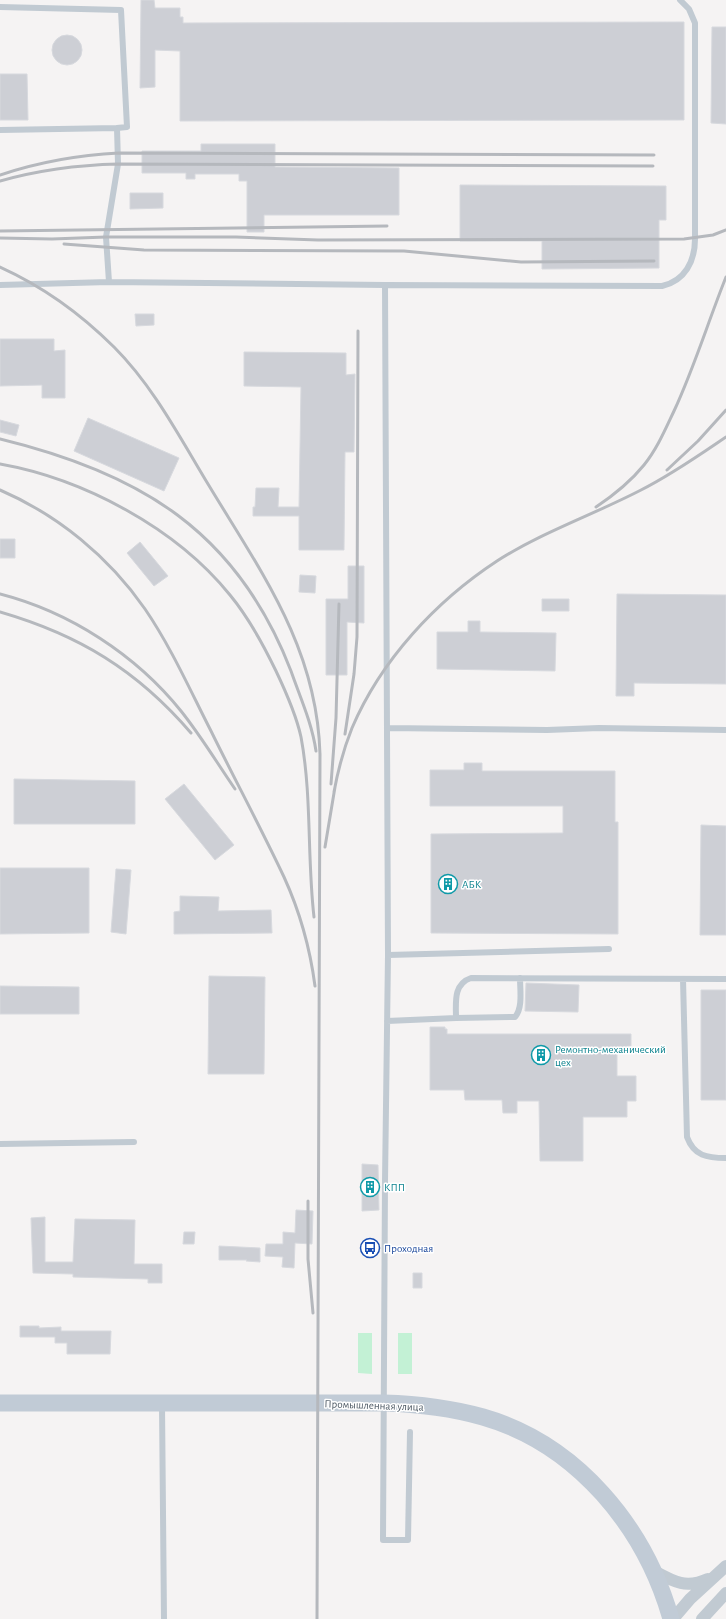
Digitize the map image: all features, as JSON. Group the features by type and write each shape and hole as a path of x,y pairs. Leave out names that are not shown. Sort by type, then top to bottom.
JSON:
{"street":[{"name":"Промышленная улица","path":"0,1403 384,1403 432,1406 484,1417 520,1432 551,1449 580,1472 612,1503 630,1528 654,1571 672,1619"},
{"path":"672,1619 690,1599 726,1566"},
{"path":"654,1571 668,1579 682,1584 694,1584 713,1577"},
{"path":"702,1619 726,1593"}],"lane":[{"path":"0,285 109,282 662,286 674,282 690,264 695,249 695,23 689,8 680,0"},
{"path":"0,7 120,10 127,127 0,130"},
{"path":"109,282 106,237 118,164 117,128"},
{"path":"385,285 388,955 384,1182 383,1540 408,1540 410,1432"},
{"path":"388,728 547,730 599,728 726,730"},
{"path":"388,955 609,949"},
{"path":"456,1018 458,988 463,982 471,978 726,979"},
{"path":"387,1021 515,1017 518,1014 520,978"},
{"path":"683,979 686,1137 698,1154 705,1157 726,1158"},
{"path":"0,1144 134,1142"},
{"path":"162,1403 164,1619"}],"green space":[{"path":"358,1333 372,1333 372,1374 358,1373"},
{"path":"398,1333 412,1333 412,1374 398,1374"}],"building":[{"path":"141,0 154,0 155,8 180,8 180,17 183,17 183,23 684,22 684,120 180,121 180,51 155,50 155,87 140,88"},
{"path":"712,27 726,27 726,124 711,123"},
{"path":"67,35 73,36 81,44 81,56 73,64 67,65 61,64 53,56 52,50 53,44 61,36"},
{"path":"0,74 27,74 28,120 0,120"},
{"path":"201,144 275,144 275,167 399,168 399,215 264,215 264,232 247,232 247,181 239,181 239,174 195,174 195,179 186,179 186,173 142,173 142,151 201,151"},
{"path":"460,185 666,186 666,220 659,220 659,268 542,269 542,241 460,241"},
{"path":"130,193 163,193 163,208 130,209"},
{"path":"135,314 154,314 154,325 136,326"},
{"path":"0,339 54,339 54,351 65,350 65,398 42,398 42,385 0,386"},
{"path":"244,352 346,353 346,375 355,374 354,452 345,452 344,550 299,550 299,516 253,516 256,488 279,488 278,507 299,507 301,387 244,386"},
{"path":"88,418 179,458 164,491 74,451"},
{"path":"0,420 19,425 16,436 0,432"},
{"path":"0,539 15,539 15,558 0,558"},
{"path":"140,542 168,576 154,586 127,553"},
{"path":"348,566 364,566 364,623 347,622 347,675 326,675 326,599 348,599"},
{"path":"300,575 316,576 315,593 299,592"},
{"path":"617,594 726,595 726,684 634,683 634,696 616,696"},
{"path":"542,599 569,599 569,611 542,611"},
{"path":"468,621 480,621 480,632 556,633 555,671 437,669 437,632 468,632"},
{"path":"464,763 482,763 482,771 615,771 615,822 618,822 618,934 431,933 431,834 563,833 563,806 430,806 430,770 464,770"},
{"path":"14,779 135,781 135,824 14,824"},
{"path":"184,784 234,845 215,860 165,799"},
{"path":"701,825 726,826 726,935 700,935"},
{"path":"0,868 89,868 89,933 0,934"},
{"path":"116,869 131,870 126,934 111,932"},
{"path":"180,896 219,897 218,911 271,910 272,933 174,934 174,912 180,911"},
{"path":"209,976 265,977 264,1074 208,1074"},
{"path":"526,983 579,985 578,1012 525,1011"},
{"path":"0,986 79,987 79,1014 0,1014"},
{"path":"701,990 726,990 726,1100 701,1100"},
{"name":"Ремонтно-механический цех","path":"430,1027 445,1027 445,1029 447,1029 447,1034 631,1034 631,1046 617,1047 617,1076 636,1076 636,1101 627,1101 627,1117 583,1117 583,1161 540,1161 539,1101 517,1101 517,1113 503,1113 502,1100 465,1100 464,1090 430,1090"},
{"name":"КПП","path":"362,1164 378,1165 379,1210 362,1211"},
{"path":"296,1210 313,1211 312,1244 295,1243 294,1268 282,1267 283,1257 265,1256 266,1244 283,1244 283,1232 295,1233"},
{"path":"45,1217 45,1262 73,1262 75,1219 135,1220 134,1264 162,1264 162,1283 148,1283 148,1279 73,1277 73,1274 33,1273 31,1218"},
{"path":"184,1232 195,1232 194,1244 183,1244"},
{"path":"219,1246 260,1248 260,1262 246,1261 247,1260 219,1260"},
{"path":"413,1273 422,1273 422,1288 413,1288"},
{"path":"20,1326 39,1326 39,1328 61,1327 61,1331 111,1331 110,1354 67,1354 67,1343 55,1343 55,1337 20,1337"}],"railway":[{"path":"0,175 29,166 58,160 88,155 119,153 654,155"},
{"path":"0,181 59,169 118,164 653,166"},
{"path":"0,231 387,226"},
{"path":"0,238 52,239 106,237 236,237 318,240 684,239 713,235 726,230"},
{"path":"64,244 144,250 404,251 521,262 654,261"},
{"path":"0,267 31,283 75,312 114,347 141,378 165,412 266,580 283,612 309,679 316,715 320,754 317,1619"},
{"path":"596,507 616,493 634,477 649,459 657,446 688,378 726,277"},
{"path":"345,734 354,674 357,637 358,331"},
{"path":"667,470 698,441 726,410"},
{"path":"334,792 346,743 364,703 378,679 395,656 412,634 432,613 474,577 497,561 531,541 623,499 652,484 726,437"},
{"path":"0,439 50,453 97,470 139,490 178,515 212,545 242,580 269,622 302,700 312,730 316,751"},
{"path":"0,464 32,471 64,481 95,494 156,528 183,548 208,571 230,595 243,613 261,641 280,679 299,728 307,782 314,917"},
{"path":"0,490 42,512 81,539 99,555 131,590 154,623 180,669 284,877 304,930 315,986"},
{"path":"0,594 26,602 76,624 100,638 144,672 181,711 235,789"},
{"path":"331,784 336,718 339,604"},
{"path":"0,612 29,621 56,632 105,658 128,673 149,691 171,711 191,733"},
{"path":"325,847 335,787"},
{"path":"308,1201 308,1259 313,1313"}],"place":[{"name":"АБК","path":"448,884"},
{"name":"Ремонтно-механический цех","path":"541,1055"},
{"name":"КПП","path":"370,1187"},
{"name":"Проходная","path":"370,1248"}]}
